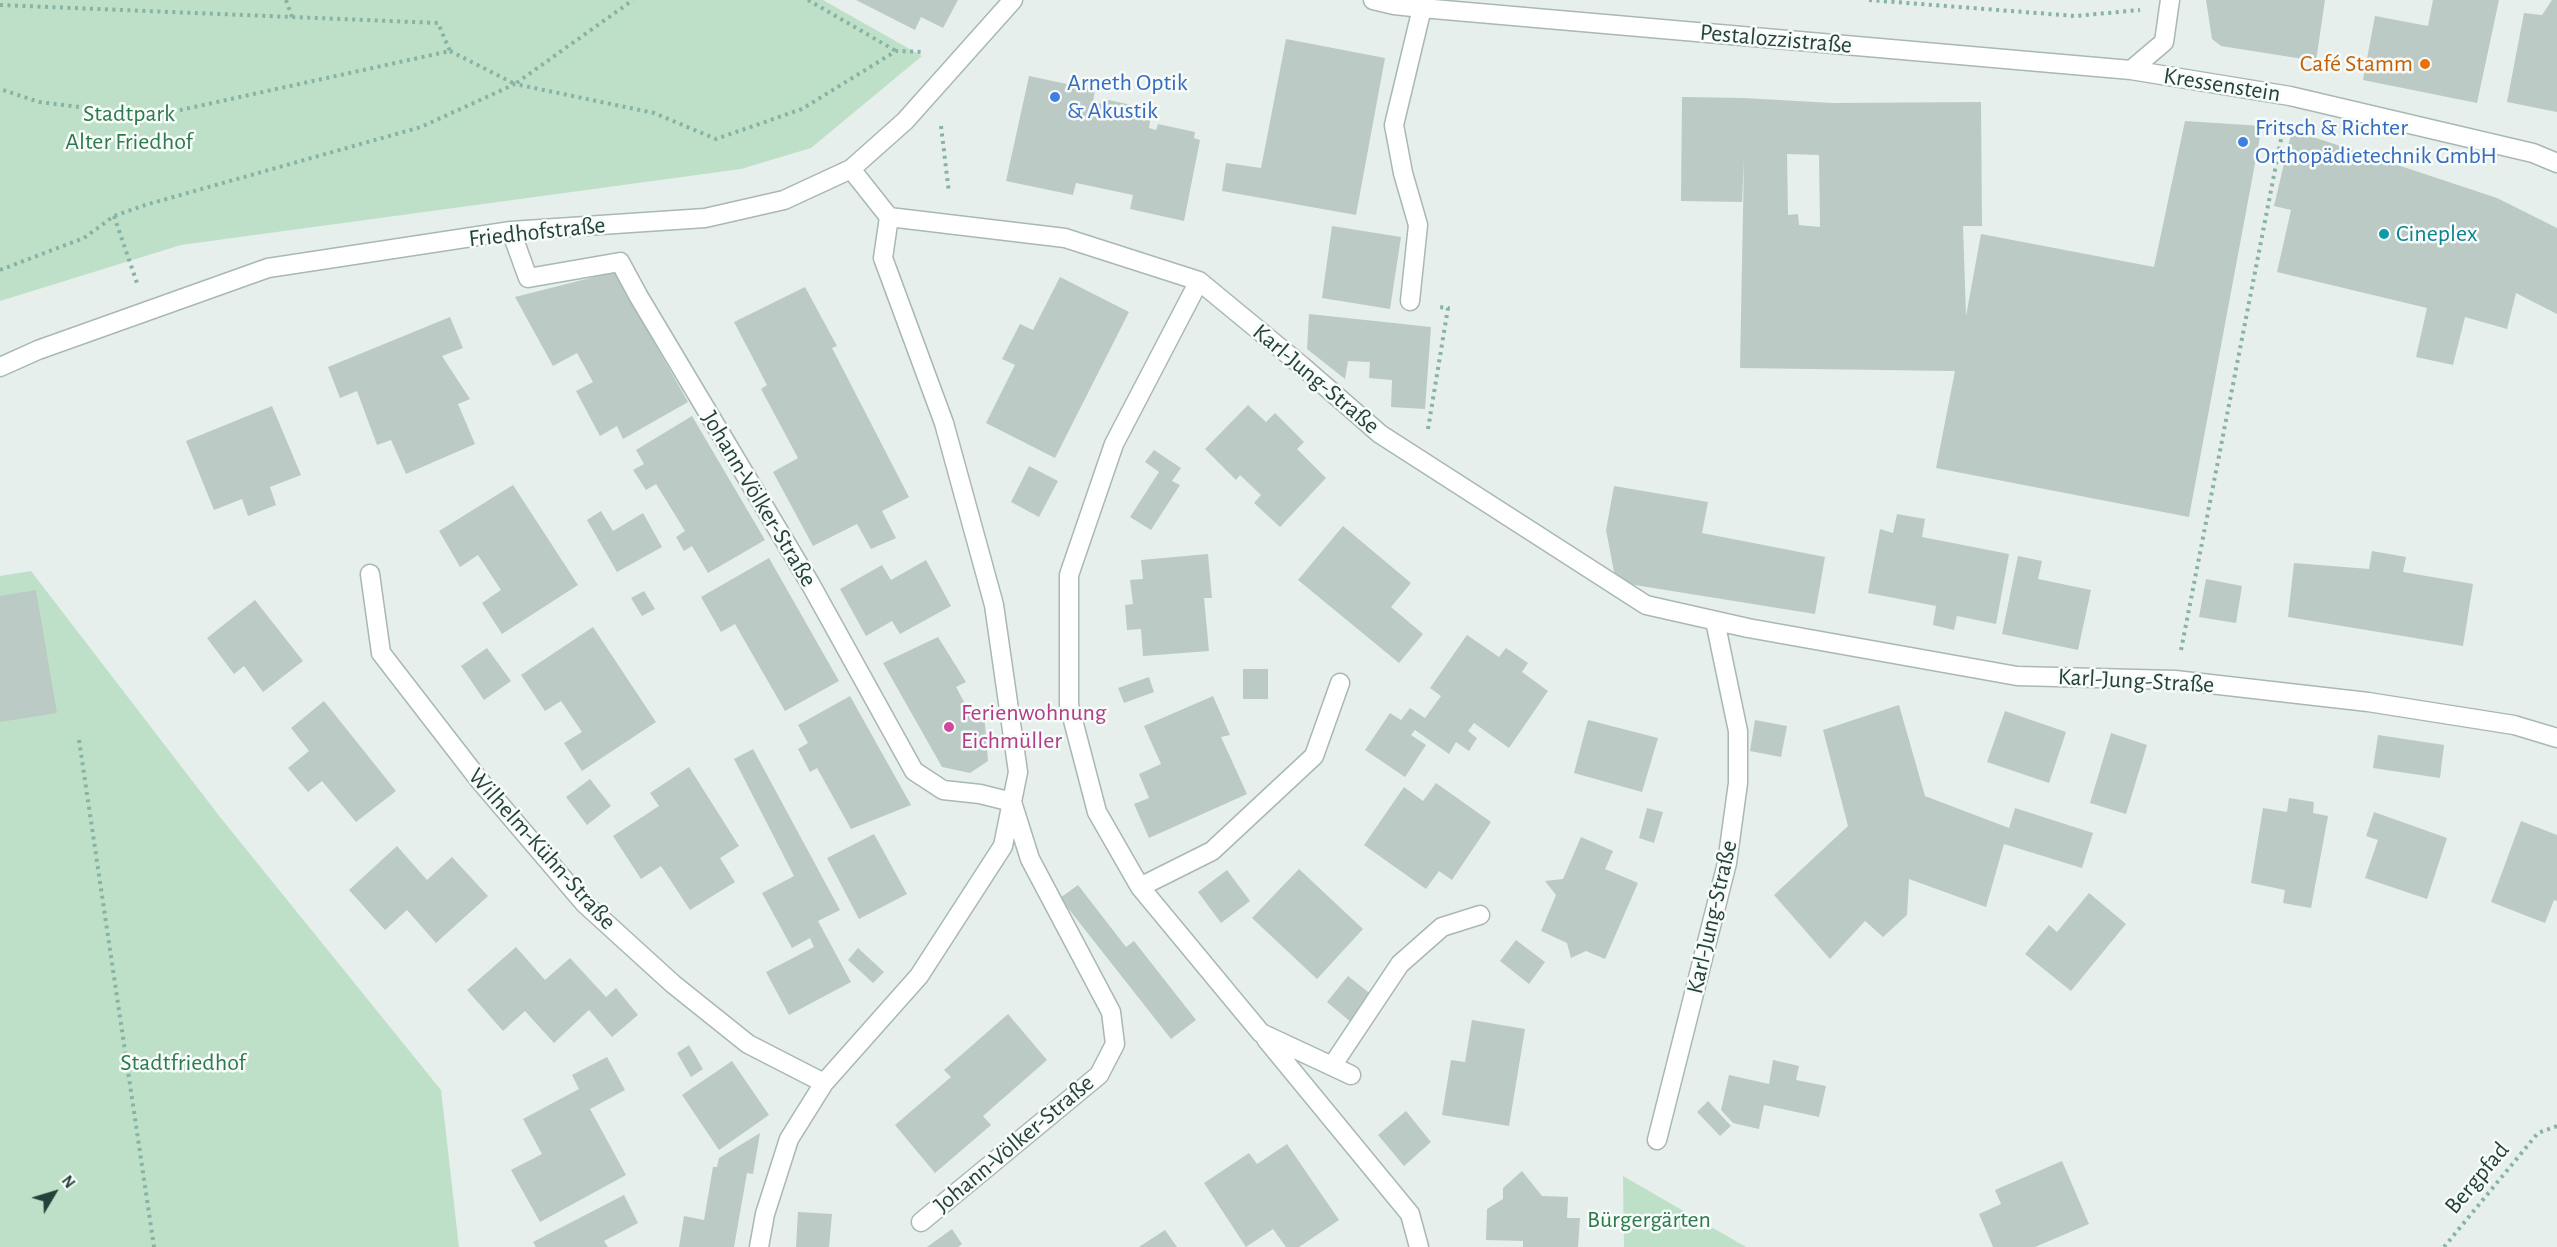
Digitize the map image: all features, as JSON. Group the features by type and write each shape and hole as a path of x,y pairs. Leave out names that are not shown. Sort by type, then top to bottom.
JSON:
{"street":[{"name":"Friedhofstraße","path":"0,367 38,350 267,268 511,231 705,218 784,200 851,169 905,121 1013,0"},
{"name":"Pestalozzistraße","path":"1373,0 1394,6 2131,70"},
{"path":"2131,70 2164,42 2170,4"},
{"path":"1410,301 1418,225 1403,173 1394,124 1422,8"},
{"name":"Kressenstein","path":"2131,70 2290,96 2533,153 2557,163"},
{"path":"851,169 889,218"},
{"name":"Karl-Jung-Straße","path":"889,218 1065,238 1199,281 1380,434 1646,605 1714,621 2017,676 2175,680 2368,702 2514,725 2557,738"},
{"name":"Johann-Völker-Straße","path":"759,1247 765,1214 789,1139 824,1083 919,976 1003,846 1017,772 994,605 944,423 883,258 889,218"},
{"name":"Johann-Völker-Straße","path":"511,231 528,278 620,262 811,585 914,771 943,790 980,794 1012,802"},
{"path":"1199,281 1114,444 1069,575 1069,705 1097,812 1140,887 1410,1214 1419,1247"},
{"name":"Wilhelm-Kühn-Straße","path":"370,574 381,653 480,781 584,903 673,984 748,1044 824,1083"},
{"name":"Karl-Jung-Straße","path":"1657,1140 1727,863 1738,783 1738,731 1714,621"},
{"path":"1140,887 1212,851 1314,756 1340,683"},
{"name":"Johann-Völker-Straße","path":"921,1222 1099,1075 1115,1044 1111,1012 1030,859 1012,802"},
{"path":"1332,1066 1400,964 1442,927 1480,915"},
{"path":"1261,1033 1351,1075"}],"path":[{"path":"286,0 292,17"},
{"path":"0,270 84,238 114,216 145,205 421,127 515,84 633,0"},
{"path":"808,0 896,51 967,53"},
{"path":"1869,0 2075,16 2170,4"},
{"path":"0,5 438,23 450,51"},
{"path":"0,89 39,102 153,116 450,51 515,84 654,113 716,139 802,109 896,51"},
{"path":"936,87 952,225"},
{"path":"2175,680 2290,96"},
{"path":"114,216 147,311"},
{"path":"1410,301 1448,308 1423,461"},
{"path":"79,740 154,1247"},
{"name":"Bergpfad","path":"2444,1247 2538,1133 2557,1126"}],"green space":[{"name":"Stadtpark Alter Friedhof","path":"0,0 823,0 922,56 811,148 741,169 181,245 0,301"},
{"name":"Stadtfriedhof","path":"31,571 220,817 441,1090 459,1247 0,1247 0,576"},
{"name":"Bürgergärten","path":"1623,1176 1746,1247 1624,1247"}],"building":[{"path":"856,0 958,0 943,28 921,17 915,30"},
{"path":"2206,0 2325,0 2316,61 2221,46 2212,39"},
{"path":"2433,0 2499,0 2477,103 2363,80 2375,16 2428,26"},
{"path":"2552,0 2557,0 2557,112 2507,102 2524,13 2542,15"},
{"path":"1286,39 1385,58 1356,215 1222,191 1226,163 1261,168"},
{"path":"1029,76 1095,90 1093,102 1102,104 1104,99 1141,107 1139,112 1151,115 1149,128 1156,130 1158,124 1195,132 1194,138 1200,140 1184,221 1130,209 1133,195 1076,183 1073,195 1006,181"},
{"path":"1682,97 1832,103 1981,102 1982,226 1963,226 1966,316 1981,234 2154,267 2185,121 2262,126 2189,517 1936,468 1955,371 1740,368 1744,158 1742,202 1681,201","holes":["1787,154 1819,155 1820,227 1799,225 1798,214 1788,215"]},
{"path":"2292,130 2497,198 2557,228 2557,314 2516,293 2507,329 2465,317 2453,365 2416,357 2427,308 2277,272 2291,210 2274,206"},
{"path":"1332,226 1401,237 1390,309 1322,298"},
{"path":"614,272 688,402 623,439 617,426 600,436 576,391 593,382 577,353 553,366 515,297"},
{"path":"1060,277 1129,312 1055,458 986,423 1015,365 1002,359 1020,324 1033,330"},
{"path":"805,287 837,346 832,348 909,497 882,511 896,538 871,549 857,524 813,546 773,472 798,458 761,389 767,385 734,322"},
{"path":"1309,314 1431,327 1425,409 1391,407 1392,380 1369,378 1370,362 1348,361 1345,379 1307,349"},
{"path":"450,317 463,348 442,356 470,399 458,404 475,444 406,474 391,440 377,445 357,391 340,398 328,367"},
{"path":"1248,405 1266,422 1275,413 1304,442 1297,449 1326,478 1280,527 1254,503 1261,495 1240,475 1236,480 1205,449"},
{"path":"272,406 301,475 270,487 276,505 248,516 242,499 214,510 186,441"},
{"path":"692,416 765,540 708,573 692,546 684,551 676,537 685,531 656,484 646,490 633,470 644,464 636,450"},
{"path":"1154,450 1181,468 1172,481 1180,485 1151,530 1130,517 1159,472 1145,462"},
{"path":"1029,466 1058,481 1039,517 1011,502"},
{"path":"513,485 578,585 502,634 482,603 501,590 478,555 460,567 439,531"},
{"path":"1614,486 1708,502 1702,533 1825,557 1815,614 1616,582 1606,530"},
{"path":"601,511 613,531 643,513 662,547 617,572 587,520"},
{"path":"1897,514 1925,519 1922,537 2009,554 1996,624 1957,616 1954,630 1933,625 1936,606 1868,593 1880,529 1893,533"},
{"path":"1343,526 1411,583 1391,607 1423,634 1399,663 1298,580"},
{"path":"2372,551 2406,557 2403,572 2473,584 2463,646 2288,617 2294,563 2369,569"},
{"path":"1208,554 1212,598 1204,598 1209,651 1143,656 1141,629 1127,630 1125,605 1133,604 1130,580 1143,579 1141,560"},
{"path":"2018,556 2042,561 2038,579 2091,590 2078,650 2002,634"},
{"path":"769,558 839,681 785,711 735,624 721,632 701,597"},
{"path":"926,560 951,606 900,634 892,621 866,636 840,589 882,565 891,580"},
{"path":"2206,579 2242,586 2236,623 2199,617"},
{"path":"36,590 57,713 0,722 0,596"},
{"path":"644,591 655,609 642,616 631,598"},
{"path":"255,600 303,661 263,692 244,666 234,674 207,638"},
{"path":"593,627 656,722 582,771 564,743 582,732 561,701 545,711 521,675"},
{"path":"1467,635 1499,657 1506,648 1528,663 1522,672 1548,691 1509,748 1474,723 1468,731 1477,738 1469,751 1456,742 1449,754 1415,730 1411,735 1426,745 1405,777 1365,750 1390,713 1401,720 1410,708 1425,718 1441,696 1430,688"},
{"path":"938,637 966,682 956,687 974,720 984,712 988,761 970,773 942,767 883,663"},
{"path":"487,648 511,681 484,700 461,666"},
{"path":"1243,669 1268,669 1268,699 1243,699"},
{"path":"1149,677 1154,692 1124,703 1118,688"},
{"path":"850,696 911,805 851,829 817,768 810,772 798,749 808,743 798,725"},
{"path":"1213,696 1230,735 1221,737 1247,794 1149,838 1134,804 1149,798 1139,774 1161,764 1144,726"},
{"path":"324,701 396,791 356,822 322,781 308,792 288,768 309,751 291,728"},
{"path":"1899,705 1925,796 2009,828 2015,808 2093,833 2082,868 2004,844 1986,907 1909,879 1907,915 1883,937 1865,921 1830,959 1774,895 1848,826 1823,730"},
{"path":"2005,711 2066,732 2049,783 1987,762"},
{"path":"1588,720 1658,738 1642,792 1574,773"},
{"path":"1755,720 1787,726 1781,757 1750,751"},
{"path":"2111,733 2147,745 2126,814 2090,803"},
{"path":"2378,735 2444,745 2440,778 2373,768"},
{"path":"753,749 840,910 818,921 851,982 789,1015 766,972 814,947 810,938 792,948 762,893 794,876 734,759"},
{"path":"689,767 739,846 720,858 735,882 690,910 661,866 641,879 613,836 659,806 650,793"},
{"path":"590,779 611,806 587,825 566,797"},
{"path":"1436,783 1491,822 1452,880 1439,871 1426,889 1364,845 1404,787 1423,801"},
{"path":"2289,798 2314,802 2313,813 2328,816 2311,908 2283,903 2285,890 2251,883 2263,808 2287,812"},
{"path":"1647,808 1663,812 1654,843 1639,838"},
{"path":"2374,812 2447,838 2427,899 2365,878 2378,840 2366,836"},
{"path":"2521,821 2557,835 2557,901 2554,900 2545,923 2491,902"},
{"path":"874,834 907,894 859,919 827,858"},
{"path":"1581,837 1613,851 1605,869 1638,883 1605,959 1586,951 1571,958 1567,943 1541,931 1556,895 1545,881 1563,879"},
{"path":"397,846 427,880 452,857 488,896 436,943 407,910 385,930 349,890"},
{"path":"1299,869 1363,929 1317,979 1252,918"},
{"path":"1227,870 1250,901 1221,923 1198,892"},
{"path":"1078,885 1126,947 1134,941 1196,1020 1171,1039 1060,898"},
{"path":"2089,893 2126,924 2071,991 2025,954 2049,925 2057,932"},
{"path":"1516,940 1545,962 1529,984 1500,961"},
{"path":"516,947 545,980 570,958 606,997 616,988 638,1015 612,1037 589,1010 554,1043 525,1011 503,1031 467,990"},
{"path":"858,948 884,972 873,983 848,960"},
{"path":"1348,976 1373,996 1352,1023 1327,1002"},
{"path":"1008,1014 1047,1060 983,1116 991,1125 935,1173 895,1125 951,1077 944,1070"},
{"path":"1472,1020 1525,1029 1509,1126 1442,1115 1451,1060 1465,1062"},
{"path":"689,1045 703,1069 691,1077 677,1053"},
{"path":"607,1057 625,1090 590,1109 626,1175 540,1222 511,1170 542,1154 523,1119 579,1089 572,1075"},
{"path":"1773,1060 1799,1066 1796,1080 1826,1086 1819,1117 1764,1105 1759,1129 1733,1123 1721,1110 1729,1075 1769,1084"},
{"path":"732,1061 769,1115 719,1150 682,1095"},
{"path":"1708,1101 1731,1126 1720,1136 1697,1112"},
{"path":"1406,1111 1431,1142 1404,1166 1378,1135"},
{"path":"760,1133 753,1174 747,1173 734,1247 679,1247 684,1216 704,1220 713,1167 717,1167 719,1158"},
{"path":"1287,1144 1339,1220 1299,1247 1286,1247 1273,1229 1246,1247 1204,1183 1249,1153 1257,1164"},
{"path":"2062,1161 2089,1224 2035,1247 1993,1247 1979,1214 2001,1204 1995,1190"},
{"path":"1522,1171 1542,1196 1568,1197 1567,1218 1580,1218 1578,1247 1523,1247 1523,1241 1486,1240 1487,1209 1503,1199 1503,1188"},
{"path":"624,1195 638,1223 604,1241 608,1247 536,1247 533,1242"},
{"path":"798,1212 832,1214 829,1247 796,1247"},
{"path":"952,1229 962,1244 958,1247 927,1247"},
{"path":"1165,1230 1177,1247 1139,1247"}],"place":[{"name":"Café Stamm","path":"2425,64"},
{"name":"Arneth Optik & Akustik","path":"1055,97"},
{"name":"Fritsch & Richter Orthopädietechnik GmbH","path":"2243,142"},
{"name":"Cineplex","path":"2384,234"},
{"name":"Ferienwohnung Eichmüller","path":"949,727"}]}
